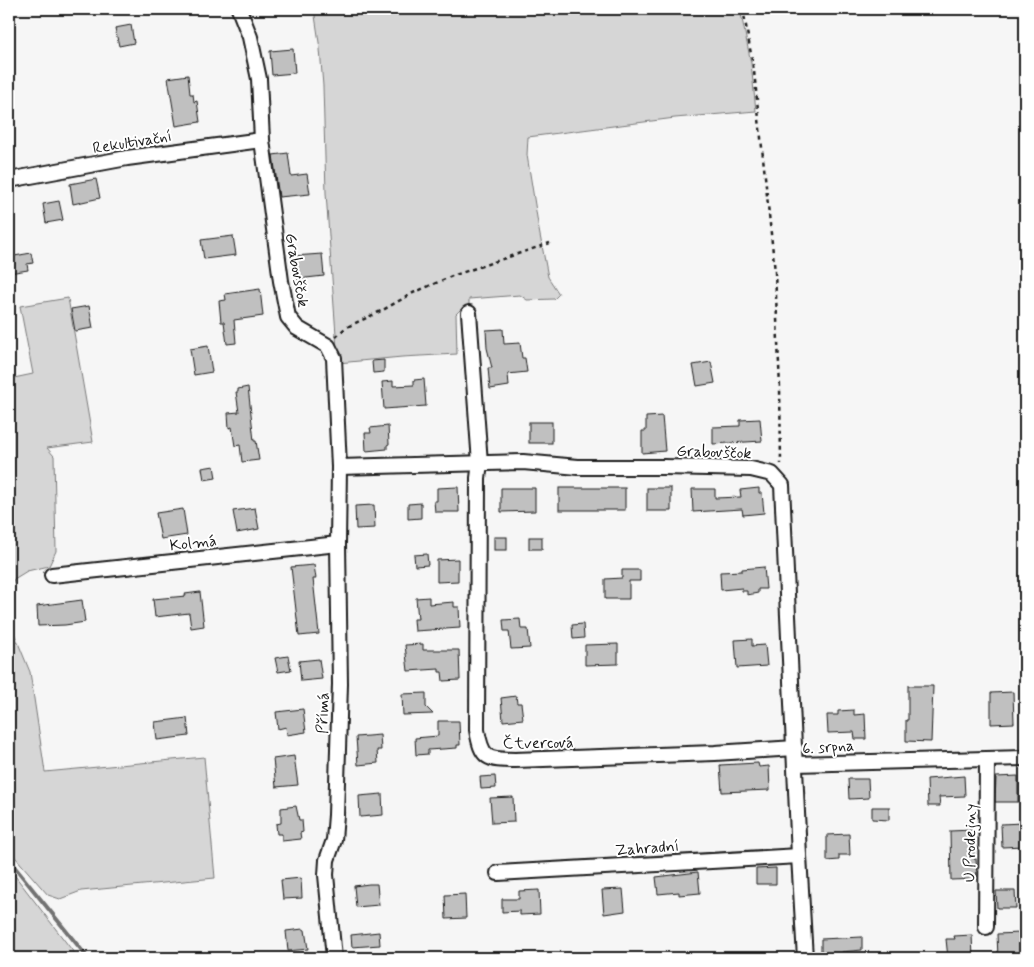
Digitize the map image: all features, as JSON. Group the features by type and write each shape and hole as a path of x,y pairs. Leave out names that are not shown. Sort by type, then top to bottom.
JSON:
{"street":[{"name":"Grabovščok","path":"239,9 250,37 259,78 262,140 288,317 297,328 328,346"},
{"name":"Rekultivační","path":"9,180 127,158 262,140"},
{"path":"469,313 480,463"},
{"path":"328,346 334,358 339,468"},
{"name":"Grabovščok","path":"339,468 523,462 578,468 664,466 751,469 772,474 778,480"},
{"name":"Čtvercová","path":"480,463 478,478 477,730 480,745 485,754 493,760 515,760 715,753 795,748"},
{"name":"Přímá","path":"334,958 326,875 327,860 334,840 336,814 340,684 339,468"},
{"path":"778,480 782,485 784,511 784,552 796,764"},
{"name":"Kolmá","path":"52,574 338,544"},
{"name":"6. srpna","path":"805,958 798,856 796,764 1025,758"},
{"name":"U Prodejny","path":"986,927 987,759"},
{"name":"Zahradní","path":"498,874 798,856"}],"path":[{"path":"743,9 754,71 775,272 780,388 781,467 778,480"},
{"path":"328,346 345,328 413,293 452,276 550,243"}],"shaded area":[{"path":"314,9 740,9 751,63 756,111 675,118 528,137 527,155 548,277 559,294 554,299 527,300 520,295 469,299 469,307 462,308 456,314 457,354 338,363 326,193 323,86"},
{"path":"68,298 93,442 47,448 54,456 56,551 49,566 27,571 14,579 11,588 14,633 30,672 45,772 204,757 215,878 81,891 60,899 48,895 9,850 9,379 33,374 20,306"},
{"path":"9,868 78,958 9,958"}],"building":[{"path":"131,25 134,43 119,46 115,28"},
{"path":"293,49 295,73 272,75 270,51"},
{"path":"188,75 190,94 193,94 194,102 197,101 200,122 176,126 168,78"},
{"path":"288,153 291,176 307,174 310,194 279,197 273,155"},
{"path":"96,179 100,198 73,204 70,184"},
{"path":"59,201 63,220 46,223 43,204"},
{"path":"233,236 236,255 204,259 201,240"},
{"path":"31,253 33,263 27,264 28,270 9,273 9,257"},
{"path":"322,254 324,276 297,279 294,256"},
{"path":"260,289 263,316 234,320 236,343 227,344 224,322 221,322 219,301 226,300 225,294"},
{"path":"89,306 93,328 75,331 71,309"},
{"path":"503,329 504,344 520,343 522,358 525,358 527,372 508,374 509,386 490,389 488,368 492,368 487,348 486,330"},
{"path":"208,346 212,372 194,375 190,349"},
{"path":"384,360 384,372 373,373 372,361"},
{"path":"711,362 715,383 697,386 693,365"},
{"path":"424,379 426,406 384,409 382,382 393,381 393,386 414,385 414,380"},
{"path":"248,387 254,441 256,441 259,460 242,462 240,445 235,446 232,427 229,428 228,413 239,412 236,392 238,392 238,389"},
{"path":"662,416 665,451 642,453 642,431 646,431 646,417"},
{"path":"760,419 762,441 713,444 713,427 740,426 740,420"},
{"path":"529,422 552,422 552,443 529,443"},
{"path":"388,426 389,444 387,449 366,451 365,433 371,433 370,428"},
{"path":"214,466 216,478 204,480 202,468"},
{"path":"458,487 459,512 435,512 434,501 437,501 437,488"},
{"path":"501,488 535,488 535,511 501,512"},
{"path":"559,488 625,488 625,510 559,510"},
{"path":"647,488 671,488 671,511 647,511"},
{"path":"759,488 759,493 762,493 764,513 743,515 742,509 693,512 692,489 715,489 715,498 741,497 740,490"},
{"path":"421,503 421,518 408,519 408,504"},
{"path":"374,505 375,528 356,529 355,506"},
{"path":"255,508 259,529 237,533 233,511"},
{"path":"183,509 187,535 161,539 156,513"},
{"path":"494,537 507,537 507,550 494,550"},
{"path":"529,537 542,537 542,549 529,549"},
{"path":"427,554 428,565 415,566 414,555"},
{"path":"458,559 458,581 437,582 437,560"},
{"path":"314,565 316,579 313,579 319,634 299,636 291,567"},
{"path":"764,567 766,589 758,589 758,593 747,595 747,591 742,591 742,588 721,590 720,572"},
{"path":"622,570 640,570 640,581 629,581 629,599 605,599 605,579 622,578"},
{"path":"200,592 204,626 191,628 189,613 155,617 153,599 186,596 185,594"},
{"path":"429,597 429,604 454,602 454,607 459,607 460,628 415,631 414,619 418,619 416,598"},
{"path":"82,600 85,622 38,626 37,606"},
{"path":"520,619 521,629 528,629 530,648 511,649 509,631 504,631 503,620"},
{"path":"583,624 584,638 573,639 572,625"},
{"path":"752,639 752,646 765,645 767,666 737,668 735,640"},
{"path":"423,644 423,650 459,650 460,680 443,681 442,672 439,672 439,669 408,671 405,645"},
{"path":"618,644 618,664 585,665 585,645"},
{"path":"288,656 291,670 278,672 275,658"},
{"path":"319,659 322,679 301,681 299,661"},
{"path":"908,686 933,686 931,742 906,741"},
{"path":"1013,692 1014,723 991,724 991,693"},
{"path":"426,693 426,707 433,714 403,715 402,694"},
{"path":"516,696 517,703 521,703 523,719 503,721 501,698"},
{"path":"303,709 306,732 287,735 286,727 278,729 276,712"},
{"path":"854,710 854,715 865,714 866,739 855,739 854,732 828,733 827,715 838,715 838,711"},
{"path":"187,718 189,736 157,740 155,722"},
{"path":"438,721 459,721 460,745 457,745 457,748 428,750 428,754 416,755 415,738 438,736"},
{"path":"380,735 381,750 377,750 378,763 358,765 356,737"},
{"path":"294,756 298,785 276,787 273,759"},
{"path":"758,763 759,767 769,766 770,790 722,792 720,765"},
{"path":"495,776 496,788 481,789 480,777"},
{"path":"964,776 965,796 939,797 940,806 928,806 927,779"},
{"path":"1018,776 1018,802 995,802 996,777"},
{"path":"848,779 868,779 869,798 849,799"},
{"path":"382,794 383,815 360,817 359,796"},
{"path":"513,797 514,822 492,823 490,798"},
{"path":"296,806 299,820 302,820 303,832 300,833 301,839 282,841 282,834 277,834 276,824 281,823 281,808"},
{"path":"872,807 889,807 889,820 872,819"},
{"path":"1023,823 1024,846 1002,847 1001,824"},
{"path":"973,830 977,879 951,880 950,831"},
{"path":"849,834 850,855 839,855 839,860 827,861 827,835"},
{"path":"776,868 776,884 756,884 756,869"},
{"path":"698,872 700,893 658,894 656,877"},
{"path":"301,878 302,898 283,899 281,880"},
{"path":"377,884 379,905 356,907 354,886"},
{"path":"623,889 625,911 604,914 602,890"},
{"path":"539,890 540,914 520,915 520,911 502,912 502,899 519,899 519,891"},
{"path":"996,891 1015,891 1016,908 997,908"},
{"path":"465,894 466,918 446,919 445,895"},
{"path":"305,930 308,949 288,951 286,931"},
{"path":"379,932 380,945 352,947 351,935"},
{"path":"1020,933 1022,957 998,958 997,934"},
{"path":"972,935 973,958 948,958 946,939 955,939 954,936"},
{"path":"862,937 862,950 842,952 840,958 821,958 821,939"}],"waterway":[{"path":"9,860 88,958"}]}
